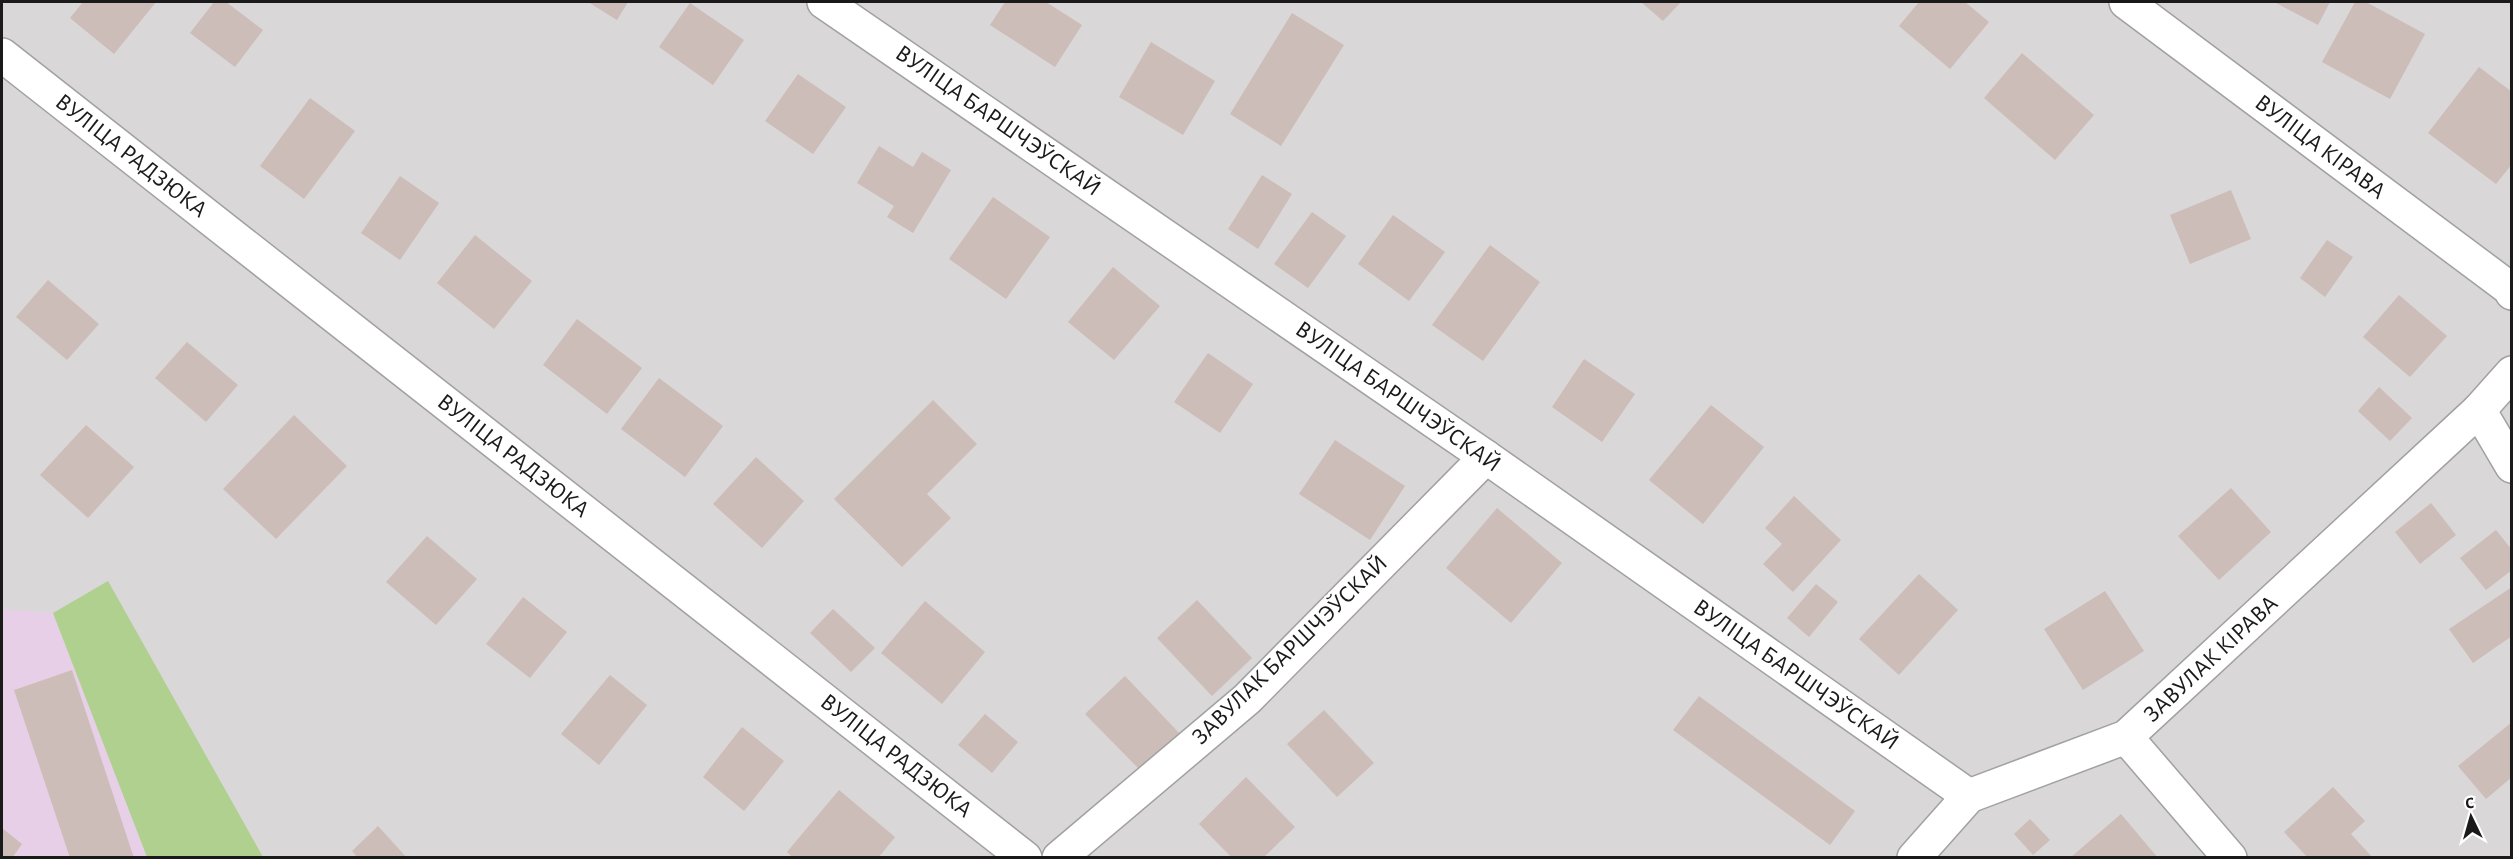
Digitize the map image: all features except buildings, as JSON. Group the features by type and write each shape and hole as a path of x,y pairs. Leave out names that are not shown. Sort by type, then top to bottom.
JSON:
{"street":[{"name":"ВУЛІЦА БАРШЧЭЎСКАЙ","path":"824,2 1486,457 1969,796"},
{"name":"ВУЛІЦА КІРАВА","path":"2126,2 2509,288 2511,293"},
{"name":"ВУЛІЦА РАДЗЮКА","path":"2,55 1025,858"},
{"path":"2511,373 2479,410 2511,466"},
{"name":"ЗАВУЛАК КІРАВА","path":"1914,858 1969,796 2126,737 2479,410"},
{"name":"ЗАВУЛАК БАРШЧЭЎСКАЙ","path":"1059,858 1247,699 1486,457"},
{"path":"2126,737 2230,858"}],"shaded area":[{"path":"2,2 2511,2 2511,857 2,857"},
{"path":"2,609 53,613 147,857 2,857"}],"green space":[{"path":"108,581 263,857 147,857 53,613"}]}
